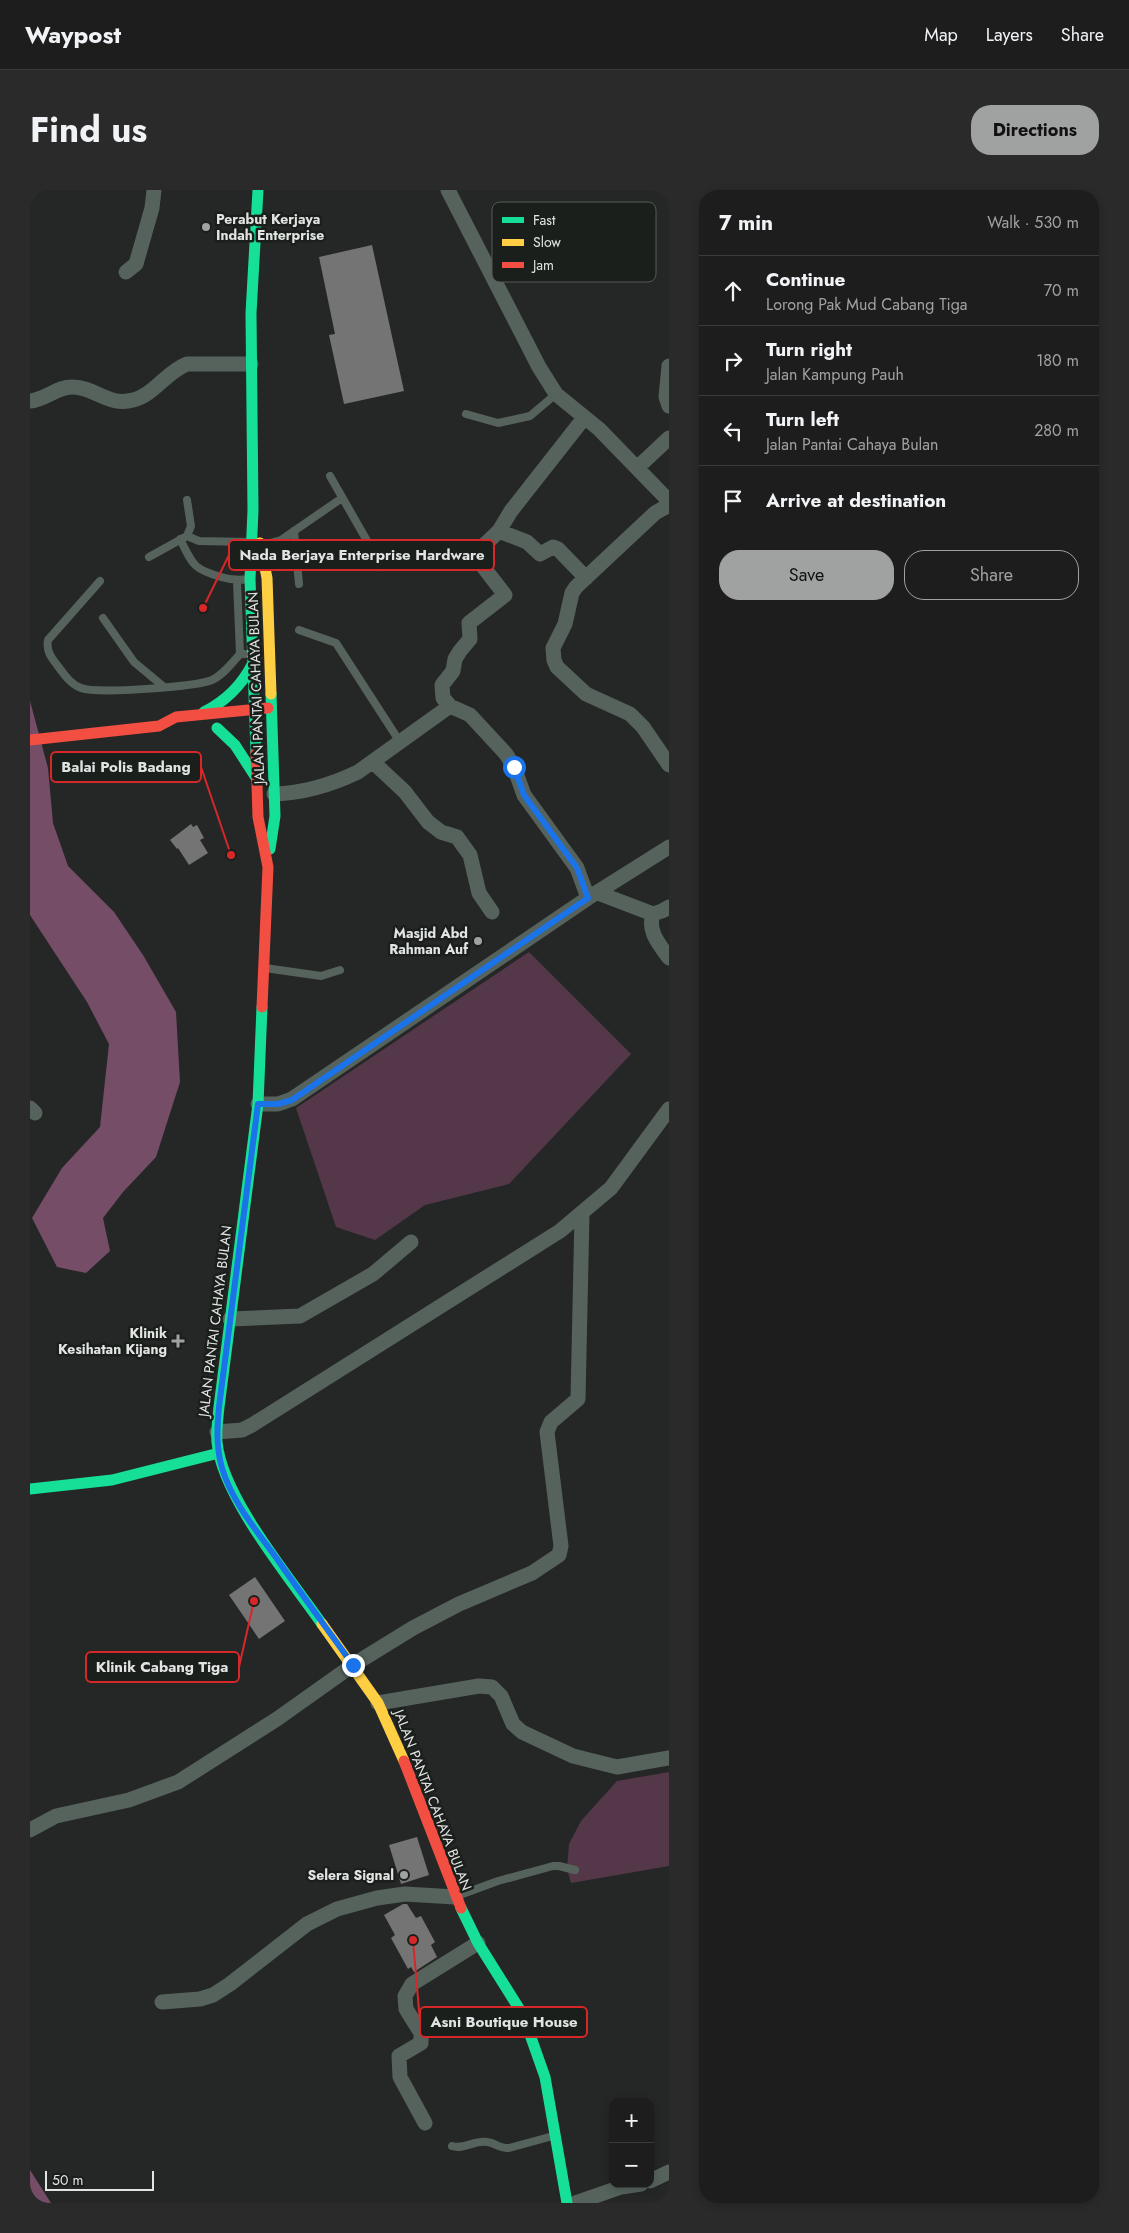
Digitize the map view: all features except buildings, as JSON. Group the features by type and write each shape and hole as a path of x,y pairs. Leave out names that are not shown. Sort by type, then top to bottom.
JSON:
{"main road":[{"name":"JALAN PANTAI CAHAYA BULAN","path":"258,190 252,277 253,510 256,544 267,578 275,816 268,867 258,1104 217,1432 219,1453 217,1467 254,1527 378,1703 400,1751 455,1897 478,1943 520,2010 528,2029 544,2077 567,2203"},
{"name":"JALAN PANTAI CAHAYA BULAN","path":"256,544 250,579 254,709 245,724 257,787 258,817 268,867"},
{"path":"198,714 210,709 231,694 248,674 252,658"},
{"path":"159,726 176,717 271,708"},
{"path":"257,787 255,776 249,765 234,745 212,728 272,722"},
{"path":"30,740 159,726 178,731"},
{"path":"30,1489 112,1480 219,1453"},
{"path":"112,1480 144,1483 173,1477"}],"street":[{"path":"126,272 136,264 152,208 154,190"},
{"path":"448,190 492,276"},
{"path":"495,282 539,367 556,394 598,429 669,503 655,513 572,593 564,624 553,648 554,660 562,673 586,694 630,714 643,727 669,765"},
{"path":"30,401 39,401 66,388 75,386 112,400 132,400 145,396 177,368 187,364 251,364"},
{"path":"669,366 666,397 669,406"},
{"path":"584,418 511,511 499,531 476,554 505,595 469,623 469,641 460,651 453,671 442,685 444,698 450,706 470,715 506,754 514,767 524,795 577,868 593,895 653,914 669,907"},
{"path":"637,468 669,438"},
{"path":"499,531 526,542 540,554 554,547 558,549 586,578"},
{"path":"274,794 293,794 342,780 373,762 450,706"},
{"path":"373,762 404,792 428,822 441,832 457,837 470,855 479,893 492,912"},
{"path":"258,1104 278,1104 292,1100 593,895 669,847"},
{"path":"653,914 650,922 652,930 669,958"},
{"path":"217,1432 242,1430 252,1425 560,1231 611,1188 669,1109"},
{"path":"30,1830 56,1816 129,1800 178,1782 277,1718 353,1665 413,1628 459,1604 532,1573 559,1555 561,1546 547,1432 551,1422 578,1399 582,1214"},
{"path":"230,1319 300,1316 372,1274 411,1242"},
{"path":"378,1703 479,1686 492,1687 501,1696 513,1724 522,1732 573,1756 617,1767 669,1758"},
{"path":"162,2002 200,1999 213,1994 230,1984 307,1924 337,1909 377,1898 405,1894 455,1897"},
{"path":"425,2123 400,2077 399,2056 421,2043 421,2033 406,2009 405,1996 412,1984 478,1943"},
{"path":"654,2178 669,2172"},
{"path":"575,2203 621,2188"}],"lane":[{"path":"466,414 498,423 530,416 556,394"},
{"path":"330,476 382,567"},
{"path":"183,538 199,541 256,544 278,541 342,498"},
{"path":"148,557 183,538 191,526 187,500"},
{"path":"294,531 299,584"},
{"path":"183,538 198,569 210,575 237,582 250,579"},
{"path":"100,581 51,636 47,645 50,655 70,681 81,688 93,690 164,687 214,679 221,674 240,654 237,582"},
{"path":"103,618 134,662 164,687"},
{"path":"299,630 336,643 400,742"},
{"path":"240,654 252,658"},
{"path":"263,968 275,968 321,976 340,970"},
{"path":"455,1897 498,1881 553,1866 575,1870"},
{"path":"452,2146 458,2148 488,2142 504,2149 556,2135"}],"shaded area":[{"path":"30,701 48,768 53,823 68,866 114,912 143,955 176,1012 180,1082 156,1157 123,1192 103,1218 110,1251 86,1273 57,1267 32,1218 62,1168 100,1127 109,1044 87,1002 30,915"},
{"path":"529,952 631,1054 509,1184 425,1205 375,1240 336,1227 296,1108"},
{"path":"669,1772 669,1866 571,1883 567,1869 569,1844 581,1821 617,1781"},
{"path":"30,2170 51,2203 30,2203"}],"traffic: fast":[{"path":"256,752 250,579 253,510 251,313 258,190"},
{"path":"204,712 233,692 253,663"},
{"path":"270,849 275,816 271,694"},
{"path":"217,728 235,745 255,776"},
{"path":"262,1007 258,1104 219,1407 217,1442 222,1464 244,1512 276,1561 322,1624"},
{"path":"30,1489 112,1480 219,1453"},
{"path":"461,1908 478,1943 520,2010 528,2029 545,2077 567,2203"}],"traffic: slow":[{"path":"260,543 267,578 271,694"},
{"path":"322,1624 378,1703 404,1761"}],"traffic: jam":[{"path":"30,740 159,726 176,717 268,708"},
{"path":"256,752 258,817 268,867 262,1007"},
{"path":"404,1761 461,1908"}],"place":[{"name":"Perabut Kerjaya Indah Enterprise","path":"206,227"},
{"name":"Nada Berjaya Enterprise Hardware","path":"203,608"},
{"name":"Balai Polis Badang","path":"231,855"},
{"name":"Masjid Abd Rahman Auf","path":"478,941"},
{"name":"Klinik Kesihatan Kijang","path":"178,1341"},
{"name":"Klinik Cabang Tiga","path":"254,1601"},
{"name":"Selera Signal","path":"404,1875"},
{"name":"Asni Boutique House","path":"413,1940"}],"route":[{"path":"353,1665 235,1498 222,1466 217,1442 219,1407 258,1104 278,1104 292,1100 588,898 580,873 524,795 514,767"}]}
